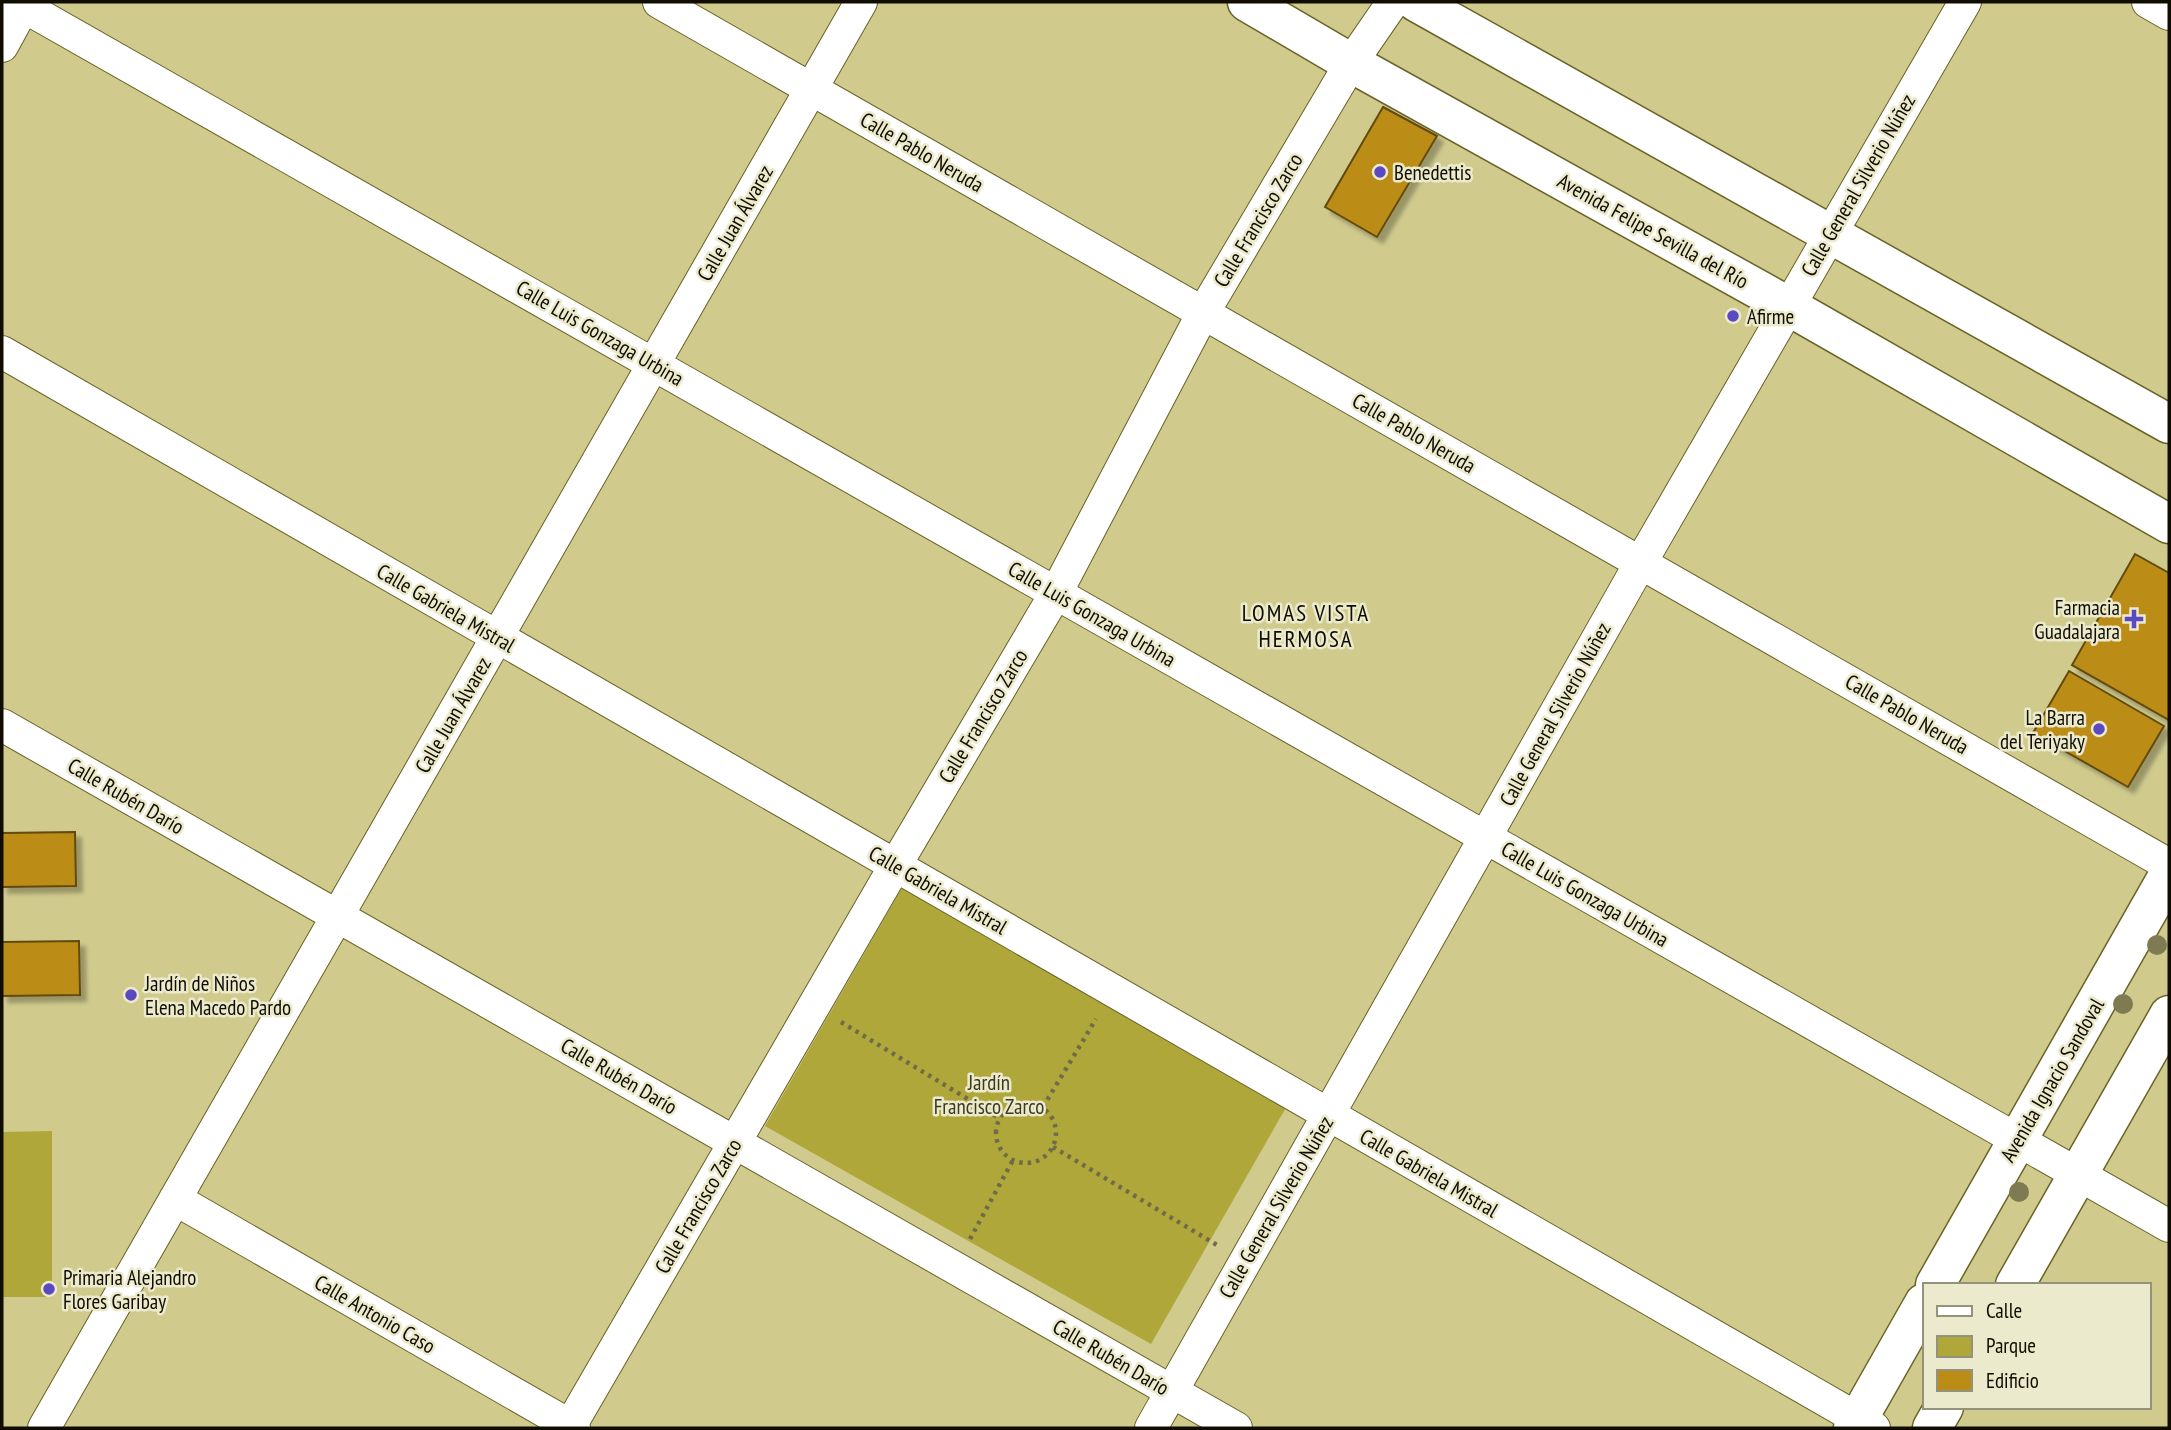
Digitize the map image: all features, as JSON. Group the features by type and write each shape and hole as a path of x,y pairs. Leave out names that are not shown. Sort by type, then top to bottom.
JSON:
{"main road":[{"name":"Avenida Felipe Sevilla del Río","path":"1247,2 2169,524"},
{"path":"1416,2 2169,424"},
{"name":"Avenida Ignacio Sandoval","path":"1936,1283 2169,874"},
{"path":"2016,1283 2169,1015"},
{"path":"1861,1425 1923,1305"},
{"path":"1932,1428 1943,1409"}],"street":[{"name":"Calle Pablo Neruda","path":"659,2 2169,864"},
{"name":"Calle Juan Álvarez","path":"44,1428 861,2"},
{"name":"Calle Francisco Zarco","path":"571,1427 734,1142 1056,593 1203,313 1352,63 1393,2"},
{"name":"Calle General Silverio Núñez","path":"1151,1428 1641,562 1965,2"},
{"path":"2148,2 2169,14"},
{"path":"2,46 22,3"},
{"name":"Calle Luis Gonzaga Urbina","path":"22,3 2169,1226"},
{"name":"Calle Gabriela Mistral","path":"2,352 1861,1425"},
{"name":"Calle Rubén Darío","path":"2,724 1236,1428"},
{"name":"Calle Antonio Caso","path":"175,1199 571,1427"}],"path":[{"path":"1043,1107 1113,991"},
{"path":"814,1005 999,1118"},
{"path":"1033,1103 1043,1107 1049,1113 1056,1129 1053,1147 1047,1154 1031,1163 1013,1160 999,1147 995,1138 999,1118 1005,1110 1014,1105 1033,1103"},
{"path":"1053,1147 1245,1262"},
{"path":"954,1268 1013,1160"}],"green space":[{"name":"Jardín Francisco Zarco","path":"903,886 1288,1104 1151,1344 765,1126"},
{"path":"52,1131 52,1297 2,1297 2,1132"}],"building":[{"name":"Benedettis","path":"1383,107 1437,136 1377,237 1325,207"},
{"name":"Farmacia Guadalajara","path":"2135,554 2169,573 2169,720 2072,665"},
{"name":"La Barra del Teriyaky","path":"2069,671 2164,726 2128,787 2033,733"},
{"path":"75,832 76,886 2,887 2,833"},
{"path":"79,941 80,995 2,996 2,942"}],"place":[{"name":"Benedettis","path":"1380,172"},
{"name":"Afirme","path":"1733,316"},
{"name":"Farmacia Guadalajara","path":"2134,619"},
{"name":"La Barra del Teriyaky","path":"2099,729"},
{"name":"Jardín de Niños Elena Macedo Pardo","path":"131,995"},
{"name":"Primaria Alejandro Flores Garibay","path":"49,1289"}],"district":[{"name":"LOMAS VISTA HERMOSA","path":"1306,625"}]}
